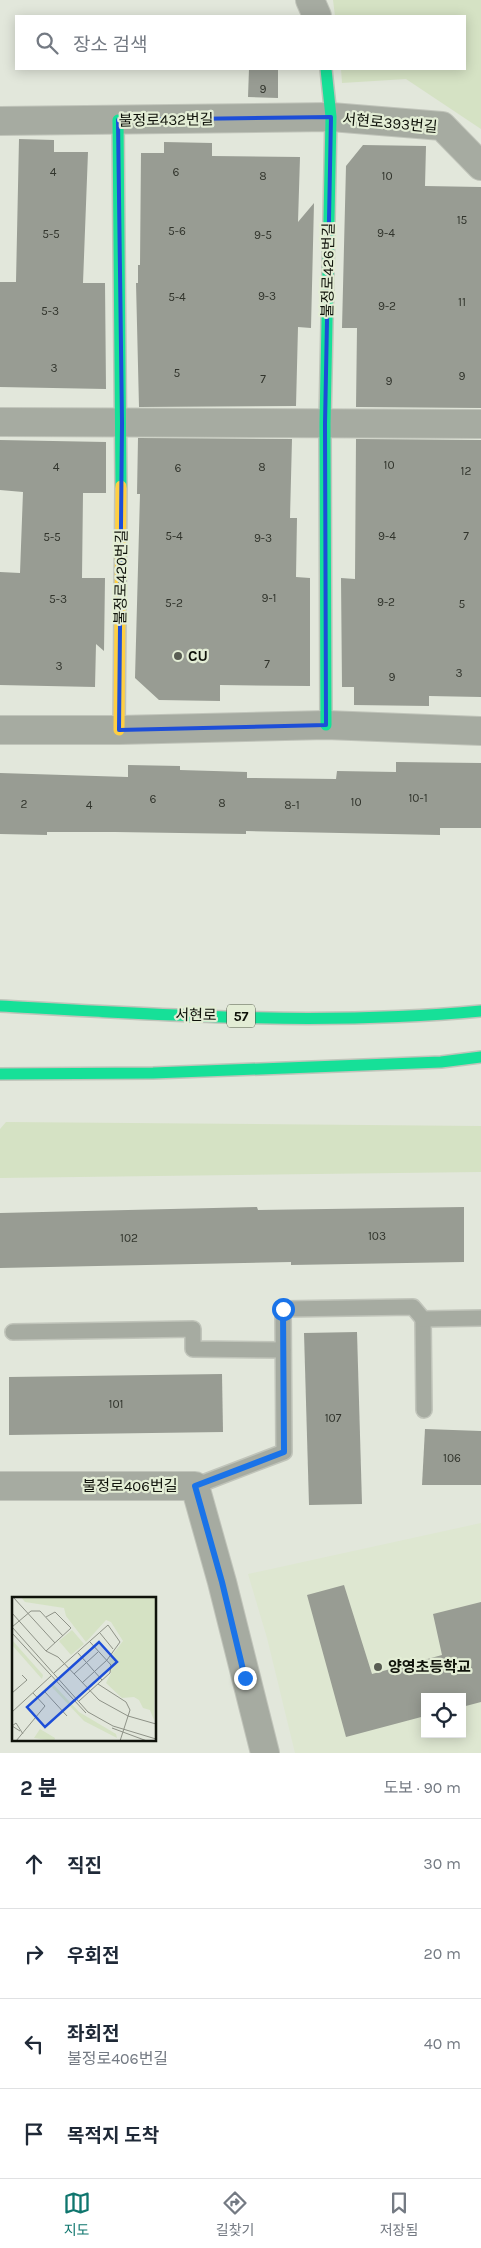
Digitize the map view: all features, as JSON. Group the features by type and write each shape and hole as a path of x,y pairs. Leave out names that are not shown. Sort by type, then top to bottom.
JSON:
{"street":[{"path":"310,0 317,15"},
{"name":"서현로393번길","path":"326,70 331,117 442,126 481,166"},
{"name":"불정로432번길","path":"0,121 331,117"},
{"name":"불정로426번길","path":"325,424 331,117"},
{"path":"118,120 122,423"},
{"path":"0,422 481,424"},
{"name":"불정로420번길","path":"119,730 122,423"},
{"path":"325,424 326,724"},
{"path":"0,730 119,730 326,724 481,731"},
{"name":"서현로","path":"0,1006 152,1014 351,1019 447,1015 481,1011"},
{"path":"0,1074 153,1073 441,1062 481,1057"},
{"name":"불정로406번길","path":"0,1486 195,1486 222,1582 265,1753"}],"lane":[{"path":"195,1486 284,1452 283,1309 413,1307 423,1319 424,1410"},
{"path":"423,1319 481,1318"},
{"path":"13,1332 193,1329 193,1348 283,1350"}],"highlighted area":[{"path":"331,117 325,424 326,725 119,730 122,423 118,120"}],"shaded area":[{"path":"333,0 481,0 481,129 406,79 342,83 341,70 466,70 466,15 335,15"},
{"path":"6,1122 481,1126 481,1172 0,1178 0,1129"},
{"name":"양영초등학교","path":"481,1523 481,1753 295,1753 267,1638 248,1574"}],"building":[{"path":"249,70 278,70 278,98 248,97"},
{"path":"19,139 54,140 54,152 88,152 83,283 105,283 106,389 0,387 0,282 16,282"},
{"path":"164,142 212,143 212,156 300,157 298,222 314,203 311,328 298,327 296,406 139,407 136,283 138,283 138,265 140,265 141,153 164,153"},
{"path":"363,145 426,146 425,186 481,187 481,408 356,407 357,328 342,328 346,166"},
{"path":"138,438 292,439 290,518 297,518 296,577 310,578 310,686 220,685 220,701 159,700 135,678 140,494 137,494"},
{"path":"356,439 481,440 481,697 429,696 429,706 354,705 354,687 342,687 341,578 355,579"},
{"path":"0,440 106,442 106,493 83,493 82,578 105,578 104,651 96,644 95,687 0,685 0,572 20,573 23,492 0,490"},
{"path":"396,762 481,763 481,828 440,828 440,835 246,831 246,834 47,832 47,835 0,834 0,773 128,777 128,765 180,766 180,770 247,772 247,778 336,779 337,771 396,772"},
{"path":"257,1207 258,1210 464,1207 464,1262 291,1265 291,1262 0,1268 0,1213"},
{"path":"357,1332 362,1504 309,1505 304,1333"},
{"path":"222,1374 223,1432 9,1435 9,1377"},
{"path":"425,1429 481,1431 481,1485 422,1485"},
{"path":"344,1585 372,1674 442,1655 433,1614 481,1602 481,1702 466,1706 466,1693 421,1693 421,1717 346,1737 307,1595"}],"traffic: fast":[{"path":"326,70 331,117 325,424 326,725"},
{"path":"118,120 121,486"},
{"path":"0,1006 241,1018 361,1018 481,1011"},
{"path":"0,1074 153,1073 441,1062 481,1057"}],"traffic: slow":[{"path":"119,730 121,486"}],"place":[{"name":"CU","path":"178,656"},
{"name":"양영초등학교","path":"378,1667"}],"route":[{"path":"245,1678 222,1582 195,1486 284,1452 283,1309"}]}
